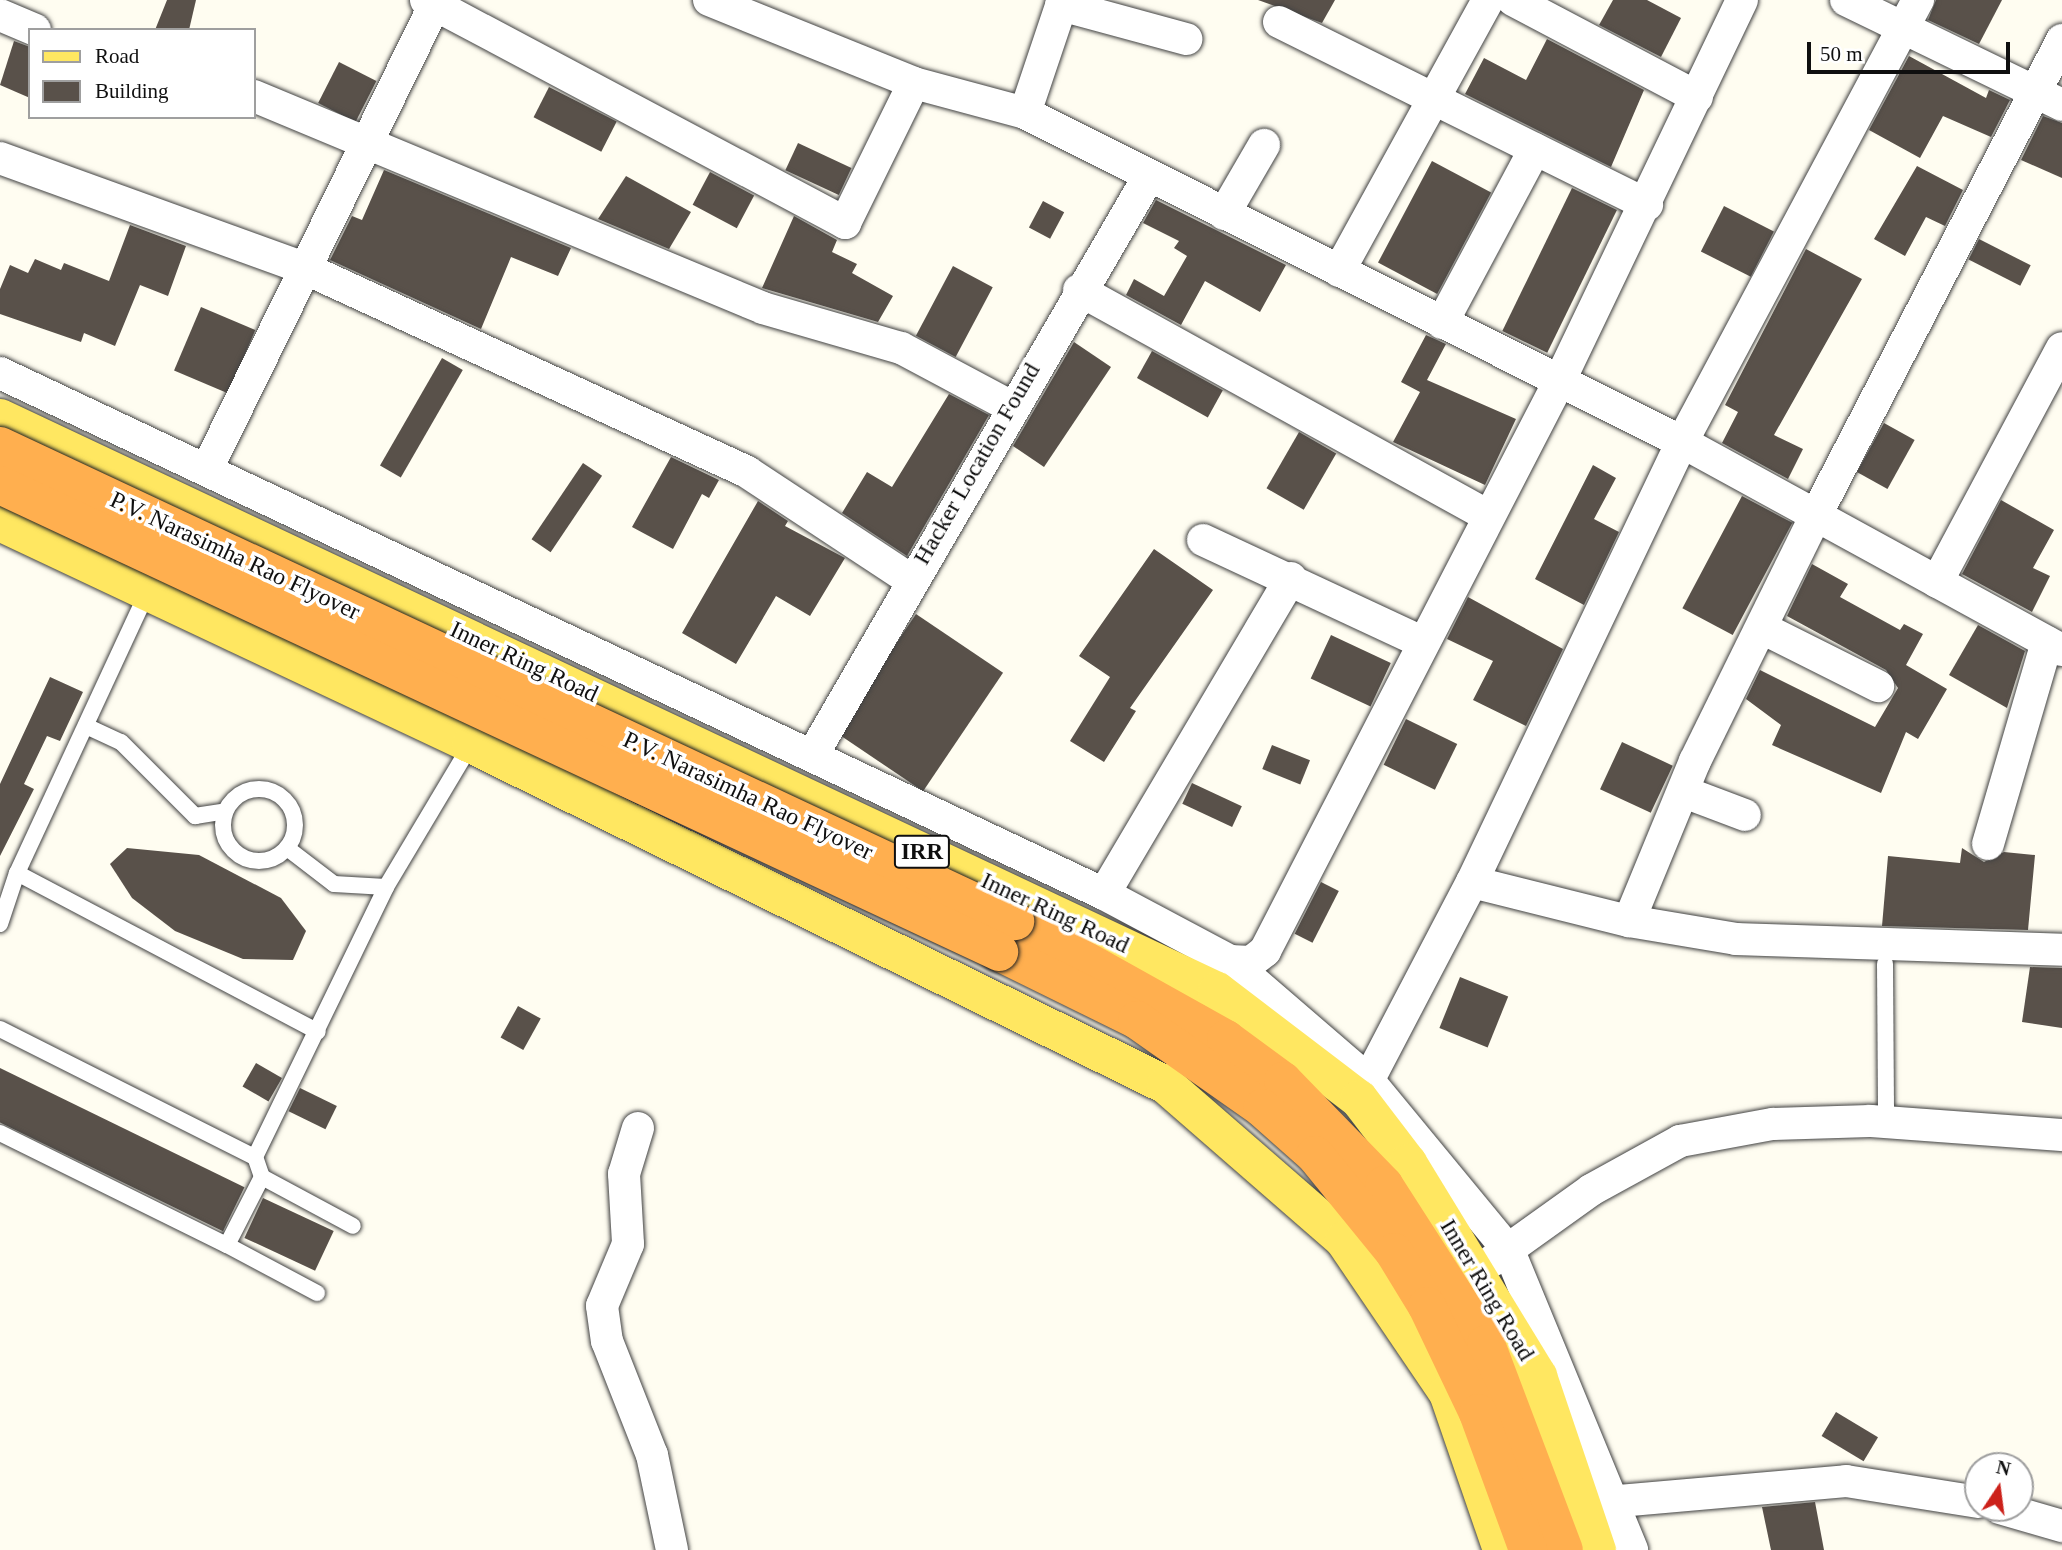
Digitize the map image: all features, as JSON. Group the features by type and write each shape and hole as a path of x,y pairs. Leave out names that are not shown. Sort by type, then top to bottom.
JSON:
{"highway":[{"name":"P.V. Narasimha Rao Flyover","path":"0,446 1015,921 1226,1039 1338,1134 1384,1185 1454,1286 1509,1397 1564,1550"},
{"name":"P.V. Narasimha Rao Flyover","path":"0,485 1065,982 1206,1066 1315,1155 1394,1252 1459,1370 1528,1550"}],"main road":[{"name":"Inner Ring Road","path":"0,418 514,657 1217,991 1364,1090 1494,1260 1538,1376 1599,1502 1597,1550"},
{"path":"0,522 146,595 471,744 1166,1085 1344,1240 1448,1393 1502,1550"}],"street":[{"path":"1339,271 1437,98 1488,0"},
{"path":"1513,0 1697,97"},
{"path":"1230,961 1251,962 1265,951 1487,515 1560,380 1647,205 1742,0"},
{"path":"1846,0 2049,99"},
{"path":"0,373 1104,894 1230,961 1364,1090 1472,882 1682,442 1918,0"},
{"path":"207,469 366,146 433,1 845,223 914,83"},
{"path":"1026,113 1062,2 1186,39"},
{"path":"722,3 914,83 1026,113 1682,442 2054,646 1988,844"},
{"path":"0,15 30,28"},
{"path":"1279,22 1437,98 1647,205"},
{"path":"1629,921 1684,792 1816,514 2049,99 2062,40"},
{"path":"256,97 366,146 763,308 901,348 1010,406"},
{"path":"1224,214 1264,145"},
{"path":"1442,323 1535,149"},
{"path":"0,158 304,268 747,472 911,580"},
{"name":"Hacker Location Found","path":"813,756 1010,406 1149,176"},
{"path":"1079,290 1487,515"},
{"path":"1937,582 2062,348"},
{"path":"1203,540 1291,578 1422,642"},
{"path":"1104,894 1291,578"},
{"path":"1762,628 1878,686"},
{"path":"1684,792 1745,815"},
{"path":"1472,882 1629,921 1736,939 2062,950"},
{"path":"1494,1260 1591,1190 1680,1141 1773,1124 1886,1122 2062,1135"},
{"path":"638,1128 624,1174 628,1244 602,1306 607,1341 652,1455 673,1550"},
{"path":"1632,1550 1599,1502 1685,1490 1846,1481 1964,1500"},
{"path":"2034,1518 2062,1526"}],"lane":[{"path":"0,923 17,873 146,595"},
{"path":"227,1245 262,1177 256,1157 386,887 471,744 514,657"},
{"path":"86,726 121,742 195,816 225,811 250,790 272,791 294,816 287,848 268,860 235,853 223,833 225,811"},
{"path":"287,848 334,884 386,887"},
{"path":"17,873 318,1032"},
{"path":"1885,964 1886,1122"},
{"path":"0,1029 256,1157"},
{"path":"0,1133 227,1245 317,1293"},
{"path":"262,1177 353,1226"}],"building":[{"path":"167,0 196,0 189,28 156,28"},
{"path":"1258,0 1335,0 1322,23"},
{"path":"1613,0 1647,0 1681,18 1661,57 1599,25"},
{"path":"1936,0 2002,0 1979,44 1928,20"},
{"path":"1547,39 1644,90 1611,167 1465,94 1484,58 1526,80"},
{"path":"14,41 28,46 28,97 0,85"},
{"path":"1909,56 1986,98 1989,90 2010,100 1991,137 1943,116 1920,158 1869,130"},
{"path":"339,62 376,81 356,122 318,103"},
{"path":"549,87 617,122 601,152 534,117"},
{"path":"2043,116 2062,123 2062,178 2021,160"},
{"path":"798,143 851,168 839,195 785,170"},
{"path":"1432,161 1491,192 1437,294 1378,263"},
{"path":"1917,166 1963,190 1945,226 1926,217 1905,256 1874,239"},
{"path":"384,170 571,248 558,276 511,257 481,329 330,260 352,216 362,220"},
{"path":"710,172 754,195 737,228 693,205"},
{"path":"626,176 691,212 669,249 598,219"},
{"path":"1572,188 1617,210 1547,353 1502,331"},
{"path":"1156,200 1286,265 1260,312 1205,281 1181,325 1126,295 1134,279 1164,296 1187,256 1174,248 1179,241 1143,223"},
{"path":"1043,201 1064,212 1050,239 1029,227"},
{"path":"1724,206 1774,231 1751,277 1701,251"},
{"path":"794,216 837,240 832,252 857,264 852,273 893,296 878,322 762,288"},
{"path":"130,225 186,246 168,296 140,285 115,346 84,333 81,342 0,314 0,289 10,265 28,273 35,259 61,270 64,263 109,281"},
{"path":"1979,239 2031,265 2020,286 1969,259"},
{"path":"1806,249 1862,279 1774,435 1803,449 1788,479 1722,443 1738,412 1725,405"},
{"path":"953,266 993,287 956,357 916,336"},
{"path":"201,307 255,330 228,394 174,371"},
{"path":"1426,335 1446,344 1427,380 1516,419 1485,485 1393,442 1420,392 1401,382"},
{"path":"1074,342 1111,367 1044,467 1013,446"},
{"path":"1152,351 1223,390 1208,417 1137,378"},
{"path":"442,358 463,370 401,477 380,465"},
{"path":"949,394 989,415 907,556 842,513 867,472 892,487"},
{"path":"1884,423 1915,440 1887,489 1857,472"},
{"path":"1299,432 1336,454 1304,510 1266,488"},
{"path":"671,457 719,480 709,498 702,494 673,549 632,527"},
{"path":"583,463 602,476 551,552 532,539"},
{"path":"1593,465 1616,478 1594,519 1619,532 1584,605 1535,579"},
{"path":"1742,496 1792,523 1733,635 1682,608"},
{"path":"2001,500 2054,530 2033,568 2050,576 2032,612 1962,574"},
{"path":"758,501 788,521 785,526 845,558 810,616 776,596 736,664 682,633"},
{"path":"1154,549 1213,590 1130,708 1136,711 1104,762 1070,741 1110,677 1079,656"},
{"path":"1812,564 1848,584 1840,597 1900,630 1904,624 1923,634 1906,665 1947,689 1918,739 1906,732 1881,793 1772,745 1781,725 1746,699 1760,670 1875,727 1898,688 1886,670 1787,616"},
{"path":"1468,597 1563,649 1526,726 1473,700 1493,661 1447,639"},
{"path":"916,614 1003,673 923,791 836,733"},
{"path":"1978,625 2025,651 2007,708 1949,675"},
{"path":"1331,635 1391,663 1371,706 1311,679"},
{"path":"50,677 83,692 60,741 47,736 24,784 34,789 0,856 0,784"},
{"path":"1406,719 1457,744 1435,790 1384,765"},
{"path":"1622,742 1673,766 1651,813 1600,789"},
{"path":"1272,745 1310,760 1300,784 1262,769"},
{"path":"1192,783 1242,806 1232,827 1182,804"},
{"path":"127,848 199,855 281,898 306,931 293,960 243,959 175,931 132,898 110,864"},
{"path":"1962,848 1984,862 2004,852 2035,855 2028,930 1882,926 1888,856 1960,863"},
{"path":"1321,882 1339,891 1312,943 1295,934"},
{"path":"2030,967 2062,968 2062,1028 2022,1022"},
{"path":"1460,977 1508,996 1488,1047 1439,1028"},
{"path":"518,1006 541,1019 523,1050 501,1037"},
{"path":"256,1063 282,1078 268,1101 242,1086"},
{"path":"0,1068 244,1187 223,1231 0,1123"},
{"path":"300,1088 337,1106 325,1129 289,1111"},
{"path":"263,1198 334,1231 315,1271 244,1238"},
{"path":"1836,1412 1878,1437 1864,1461 1822,1436"},
{"path":"1815,1502 1824,1550 1771,1550 1762,1507"}]}
